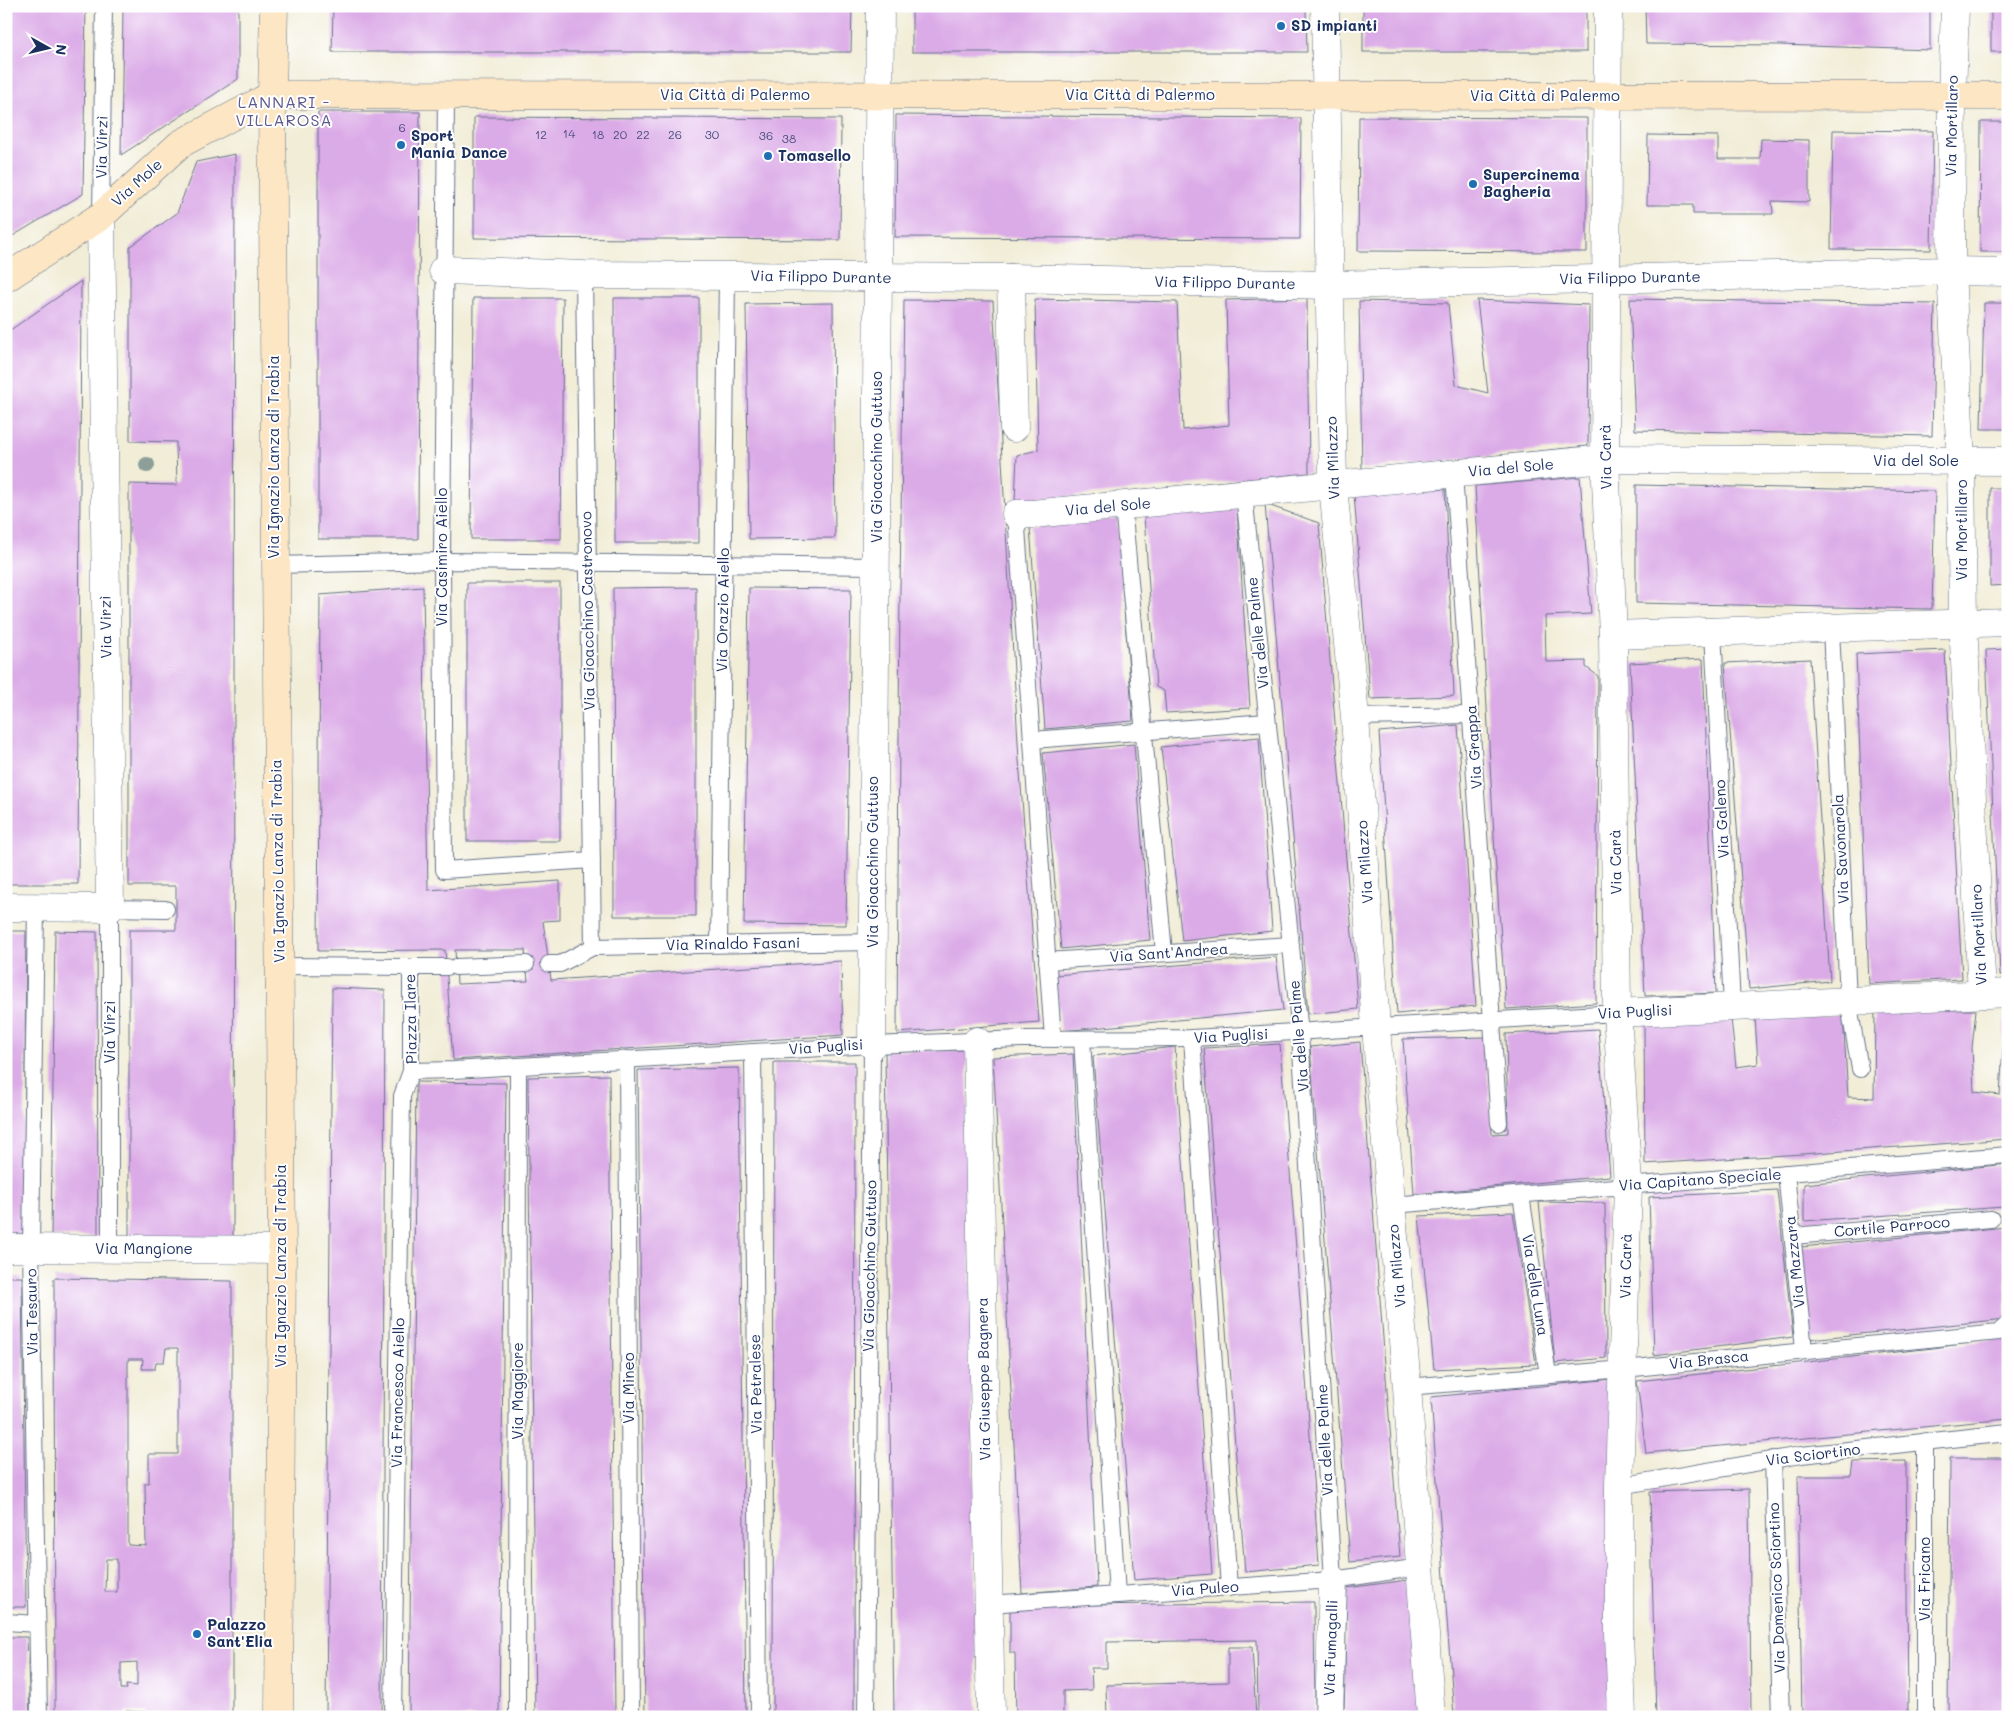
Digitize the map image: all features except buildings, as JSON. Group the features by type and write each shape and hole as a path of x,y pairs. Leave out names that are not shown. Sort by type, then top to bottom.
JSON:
{"street":[{"name":"Via Ignazio Lanza di Trabia","path":"274,6 272,95 275,565 282,1250 279,1717"},
{"name":"Via Gioacchino Guttuso","path":"872,1045 880,6"},
{"name":"Via Milazzo","path":"1325,6 1333,486 1355,717 1376,1028 1407,1387 1431,1717"},
{"name":"Via Carà","path":"1608,6 1609,96 1605,460 1613,635 1617,1012 1628,1185 1624,1369 1619,1486 1619,1633 1622,1717"},
{"name":"Via Mortillaro","path":"1955,6 1952,96 1951,271 1961,462 1962,623 1995,994"},
{"name":"Via Mole","path":"6,278 101,216 180,144 272,95"},
{"name":"Via Città di Palermo","path":"272,95 2008,96"},
{"name":"Via Virzì","path":"101,216 110,908"},
{"name":"Via Filippo Durante","path":"443,270 584,275 1011,278 1329,285 1951,271 2008,272"},
{"path":"1011,278 1014,428"},
{"name":"Via del Sole","path":"1016,514 1605,460 2008,461"},
{"path":"1613,635 2008,622"},
{"path":"6,907 110,908"},
{"name":"Via Puglisi","path":"1617,1012 1995,994"},
{"name":"Via Giuseppe Bagnera","path":"977,1041 991,1717"},
{"name":"Via Mangione","path":"19,1248 282,1250"},
{"name":"Via Fumagalli","path":"1328,1717 1334,1580"}],"lane":[{"name":"Via Virzì","path":"101,216 104,6"},
{"name":"Via Casimiro Aiello","path":"446,95 442,561 444,870 592,860"},
{"name":"Via Gioacchino Castronovo","path":"584,275 593,947"},
{"name":"Via Orazio Aiello","path":"719,944 727,275"},
{"name":"Via Grappa","path":"1454,474 1498,1123"},
{"name":"Via delle Palme","path":"1244,494 1300,1033 1334,1580"},
{"path":"1123,505 1164,953"},
{"path":"1016,514 1052,1039"},
{"path":"275,565 442,561 876,566"},
{"name":"Via Savonarola","path":"1831,628 1848,1000 1860,1069"},
{"name":"Via Galeno","path":"1713,631 1732,1006"},
{"path":"1355,717 1471,715"},
{"path":"1032,740 1267,722"},
{"name":"Via Tesauro","path":"36,907 19,1248 37,1624 39,1717"},
{"name":"Via Virzì","path":"110,908 110,1248"},
{"path":"110,908 166,909"},
{"name":"Via Rinaldo Fasani","path":"593,947 873,942"},
{"name":"Via Sant'Andrea","path":"1047,961 1291,945"},
{"path":"549,964 560,964 593,947"},
{"path":"411,968 526,964"},
{"name":"Piazza Ilare","path":"279,966 411,968 411,1071 454,1070"},
{"name":"Via Puglisi","path":"454,1070 872,1045 1082,1038 1192,1038 1300,1033 1617,1012"},
{"path":"1082,1038 1117,1595"},
{"path":"1192,1038 1229,1588"},
{"name":"Via Gioacchino Guttuso","path":"866,1717 872,1045"},
{"name":"Via Petralese","path":"753,1052 759,1717"},
{"name":"Via Mineo","path":"627,1059 631,1717"},
{"name":"Via Maggiore","path":"517,1717 518,1066"},
{"name":"Via Francesco Aiello","path":"393,1717 402,1096 411,1071"},
{"name":"Via Capitano Speciale","path":"1392,1205 2008,1155"},
{"name":"Via Mazzara","path":"1786,1173 1804,1350"},
{"name":"Via della Luna","path":"1521,1194 1548,1375"},
{"name":"Cortile Parroco","path":"1793,1236 1991,1218"},
{"name":"Via Brasca","path":"1407,1387 1624,1369 1998,1332 2008,1324"},
{"name":"Via Sciortino","path":"1619,1486 1773,1459 2008,1433"},
{"name":"Via Fricano","path":"1925,1441 1925,1717"},
{"name":"Via Domenico Sciortino","path":"1773,1459 1781,1717"},
{"name":"Via Puleo","path":"989,1604 1334,1580 1420,1567"},
{"path":"6,1622 37,1624"}],"place":[{"name":"SD impianti","path":"1281,26"},
{"name":"Sport Mania Dance","path":"401,145"},
{"name":"Tomasello","path":"768,156"},
{"name":"Supercinema Bagheria","path":"1473,184"},
{"name":"Palazzo Sant'Elia","path":"197,1634"}],"district":[{"name":"LANNARI - VILLAROSA","path":"284,111"}]}
